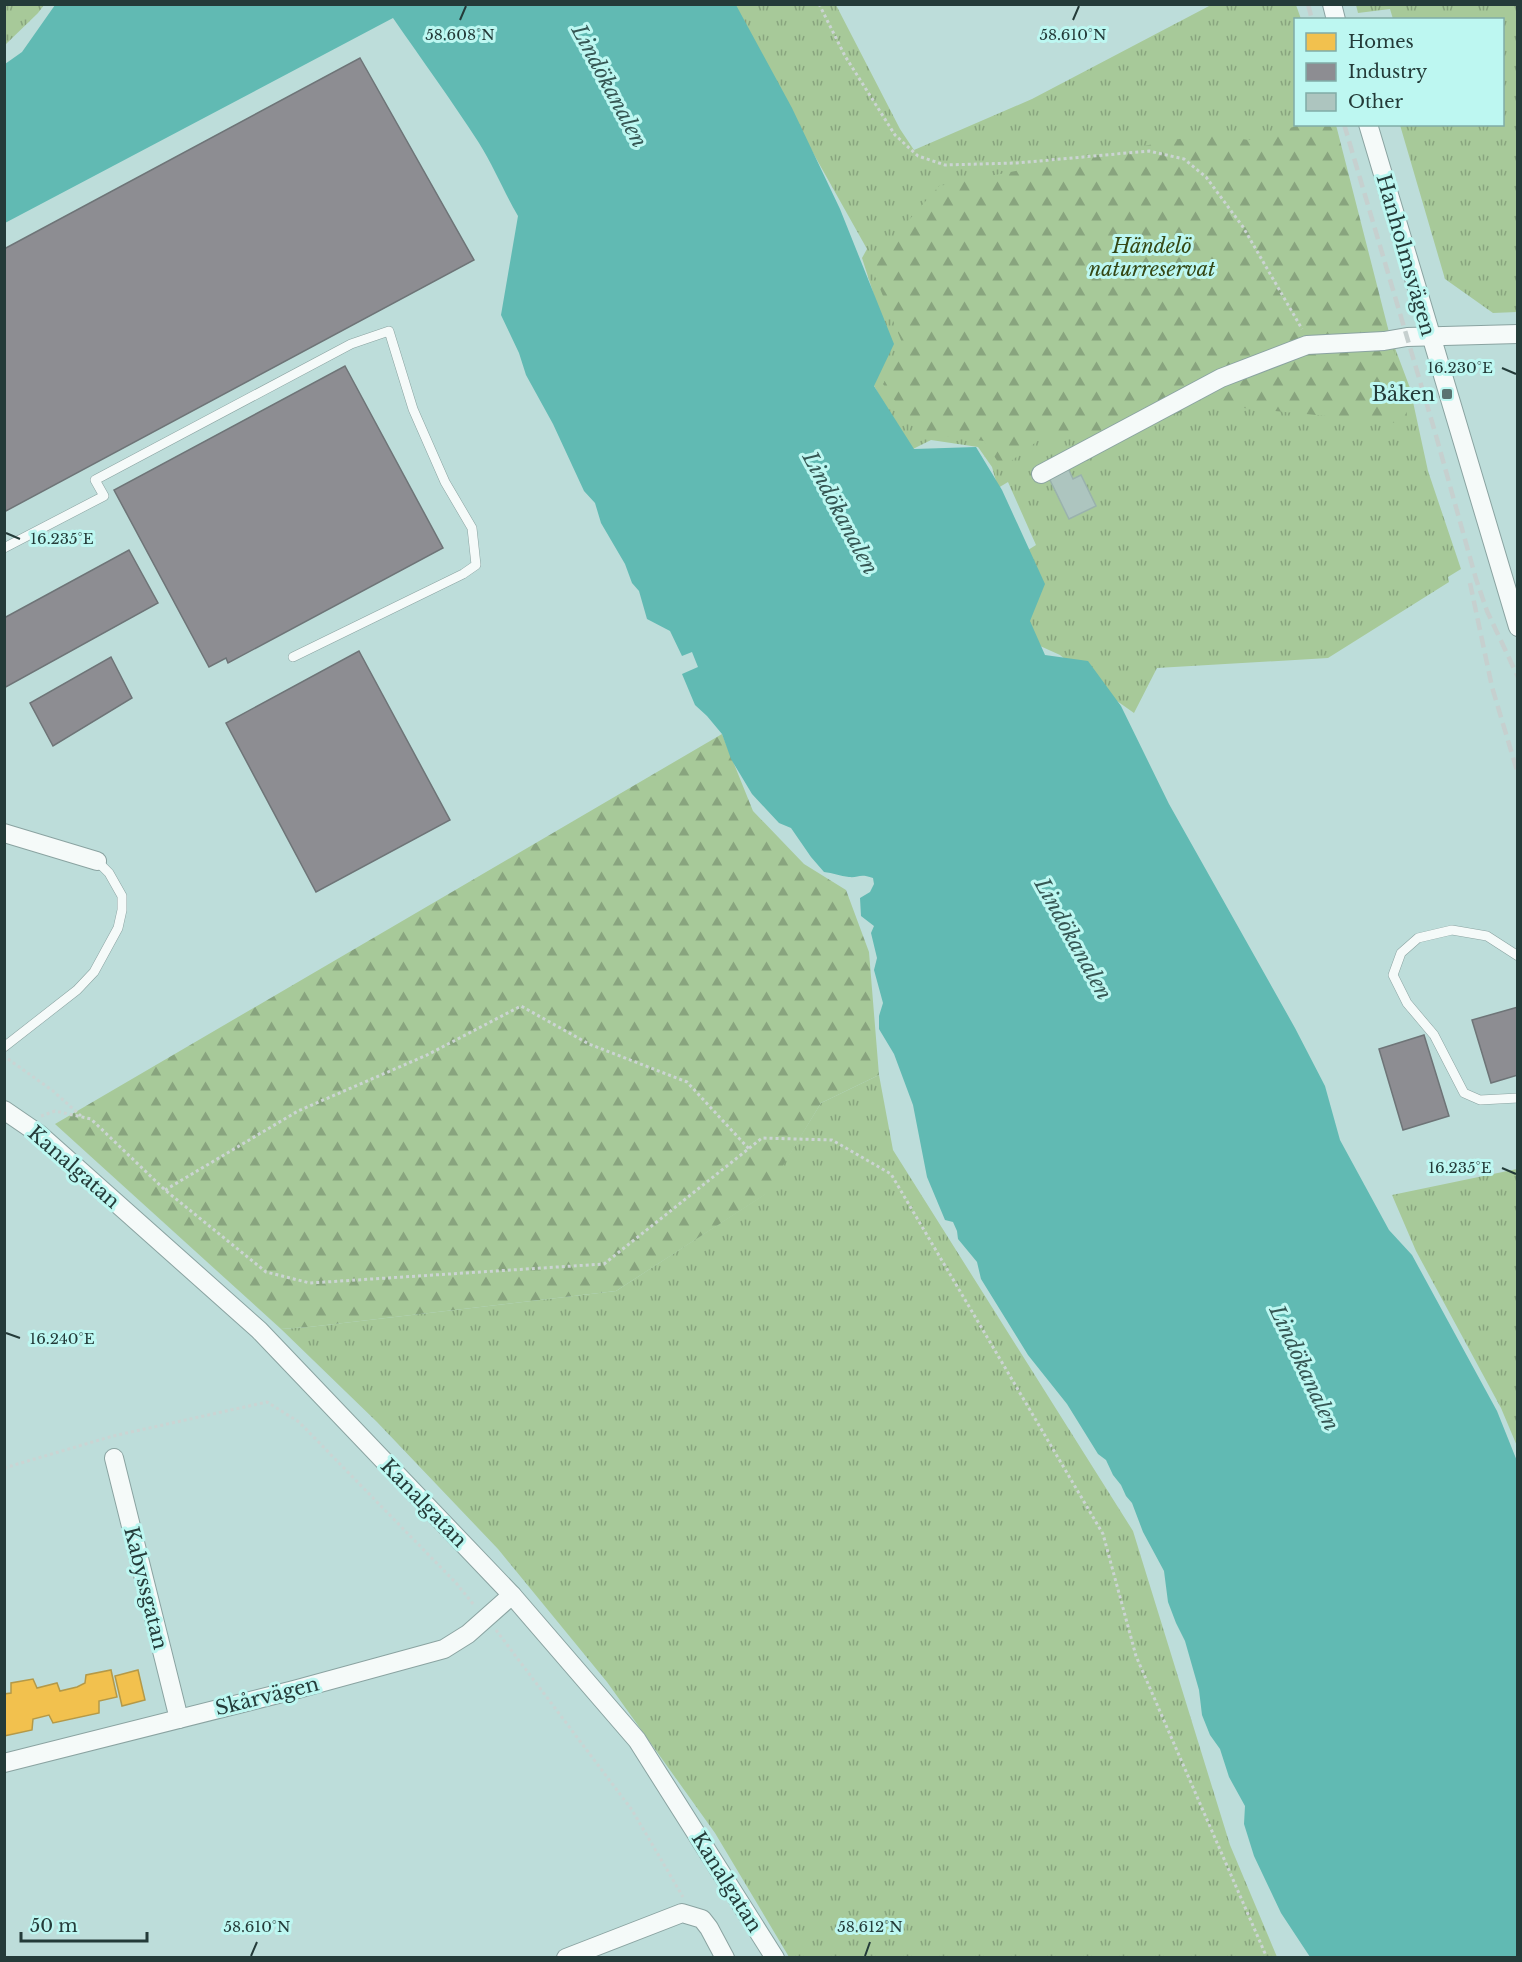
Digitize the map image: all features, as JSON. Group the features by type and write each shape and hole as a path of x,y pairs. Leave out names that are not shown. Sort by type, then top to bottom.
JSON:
{"street":[{"name":"Hanholmsvägen","path":"1369,126 1517,624"},
{"path":"1041,474 1221,378 1307,345 1430,336 1518,334"},
{"path":"4,833 97,861"},
{"name":"Kanalgatan","path":"4,1110 39,1134 259,1330 512,1595 637,1740 775,1958"},
{"name":"Kabyssgatan","path":"114,1458 179,1719"},
{"name":"Skårvägen","path":"4,1763 444,1649 468,1634 512,1595"},
{"path":"566,1958 684,1915 702,1919 725,1958"}],"lane":[{"path":"4,548 104,496 95,480 351,344 389,331 417,419 445,482 472,528 476,565 463,574 293,657"},
{"path":"4,1047 77,990 94,972 118,928 122,896 109,873 97,861"},
{"path":"1518,956 1487,936 1452,930 1418,938 1401,953 1393,975 1407,1003 1434,1035 1464,1093 1480,1100 1518,1098"}],"path":[{"path":"819,4 845,56 895,135 918,156 945,165 1017,163 1149,151 1184,159 1206,177 1242,227 1300,324 1307,345"},
{"path":"165,1190 298,1111 427,1055 521,1006 589,1044 687,1082 749,1149"},
{"path":"4,1056 53,1091 82,1117"},
{"path":"22,1122 55,1110 91,1119 165,1190 267,1272 310,1283 604,1264 762,1138 832,1140 891,1174 1103,1534 1136,1656 1267,1958"},
{"path":"4,1468 113,1436 267,1402 299,1422 456,1583 506,1642 632,1810 684,1915"}],"green space":[{"path":"5,4 44,5 5,45"},
{"name":"Händelö naturreservat","path":"730,5 836,5 900,129 914,150 1032,99 1211,5 1296,5 1301,18 1294,18 1294,126 1311,126 1410,388 1428,471 1461,569 1448,577 1449,582 1328,658 1157,668 1134,713 1060,655 1029,641 1028,550 1036,545 1008,482 998,488 992,467 978,447 931,440 909,451 870,378 889,342 862,258 867,249"},
{"path":"1356,5 1517,5 1517,312 1493,313 1445,279 1400,126 1504,126 1504,18 1393,18 1390,9 1358,13"},
{"path":"1297,126 1336,126 1404,391 1408,424 1213,405 1100,431 1044,436 1002,468 984,441 918,433 883,384 905,350 870,264 939,186 1205,134 1249,140"},
{"path":"722,734 753,811 804,864 846,890 869,952 879,1075 821,1103 766,1194 616,1291 281,1329 55,1124"},
{"path":"879,1075 893,1150 1133,1531 1230,1845 1277,1957 789,1957 715,1833 607,1682 498,1549 377,1422 281,1329 616,1291 765,1194 821,1103"},
{"path":"1518,1169 1517,1446 1501,1408 1416,1251 1392,1195"}],"water":[{"name":"Lindökanalen","path":"55,5 736,5 792,108 840,209 894,344 874,386 914,449 976,447 1002,490 1045,584 1030,621 1045,655 1088,661 1121,706 1169,804 1295,1028 1325,1086 1340,1140 1389,1230 1412,1255 1497,1411 1517,1461 1517,1957 1310,1957 1281,1913 1254,1856 1244,1824 1245,1806 1229,1777 1220,1749 1210,1735 1202,1715 1199,1690 1185,1641 1168,1602 1164,1571 1143,1532 1132,1503 1106,1460 1098,1454 1067,1404 1028,1355 981,1279 977,1262 958,1239 953,1222 945,1220 927,1177 913,1105 894,1054 879,1029 879,1016 883,1003 874,970 877,958 871,933 874,926 861,916 860,898 870,892 874,884 873,878 849,877 824,872 791,828 779,823 752,794 731,759 722,734 695,705 682,674 698,667 692,652 682,656 670,631 647,619 639,591 632,583 625,564 601,523 595,503 584,491 553,424 526,375 519,353 501,315 518,216 479,143 393,18 5,223 5,64 22,52"}],"building: Homes":[{"path":"111,1670 117,1697 99,1701 99,1713 53,1723 49,1715 33,1719 32,1730 4,1736 4,1694 11,1693 11,1683 33,1679 37,1688 57,1683 60,1691 85,1683 86,1675"},
{"path":"138,1670 145,1700 122,1706 115,1676"}],"building: Industry":[{"path":"360,58 474,260 4,512 4,249"},
{"path":"345,366 443,548 228,663 226,658 209,667 114,490"},
{"path":"129,550 158,603 4,688 4,618"},
{"path":"359,651 450,820 316,892 226,723"},
{"path":"111,657 132,698 53,746 30,703"},
{"path":"1518,1007 1518,1075 1491,1083 1472,1020"},
{"path":"1424,1035 1449,1116 1403,1130 1379,1049"}],"building: Other":[{"path":"1068,468 1073,479 1081,475 1096,506 1069,519 1049,478"}],"railway":[{"path":"1308,4 1312,18"},
{"path":"1345,126 1476,579 1487,611 1518,677"},
{"path":"1470,583 1492,687 1518,774"}],"place":[{"name":"Båken","path":"1447,394"}]}
